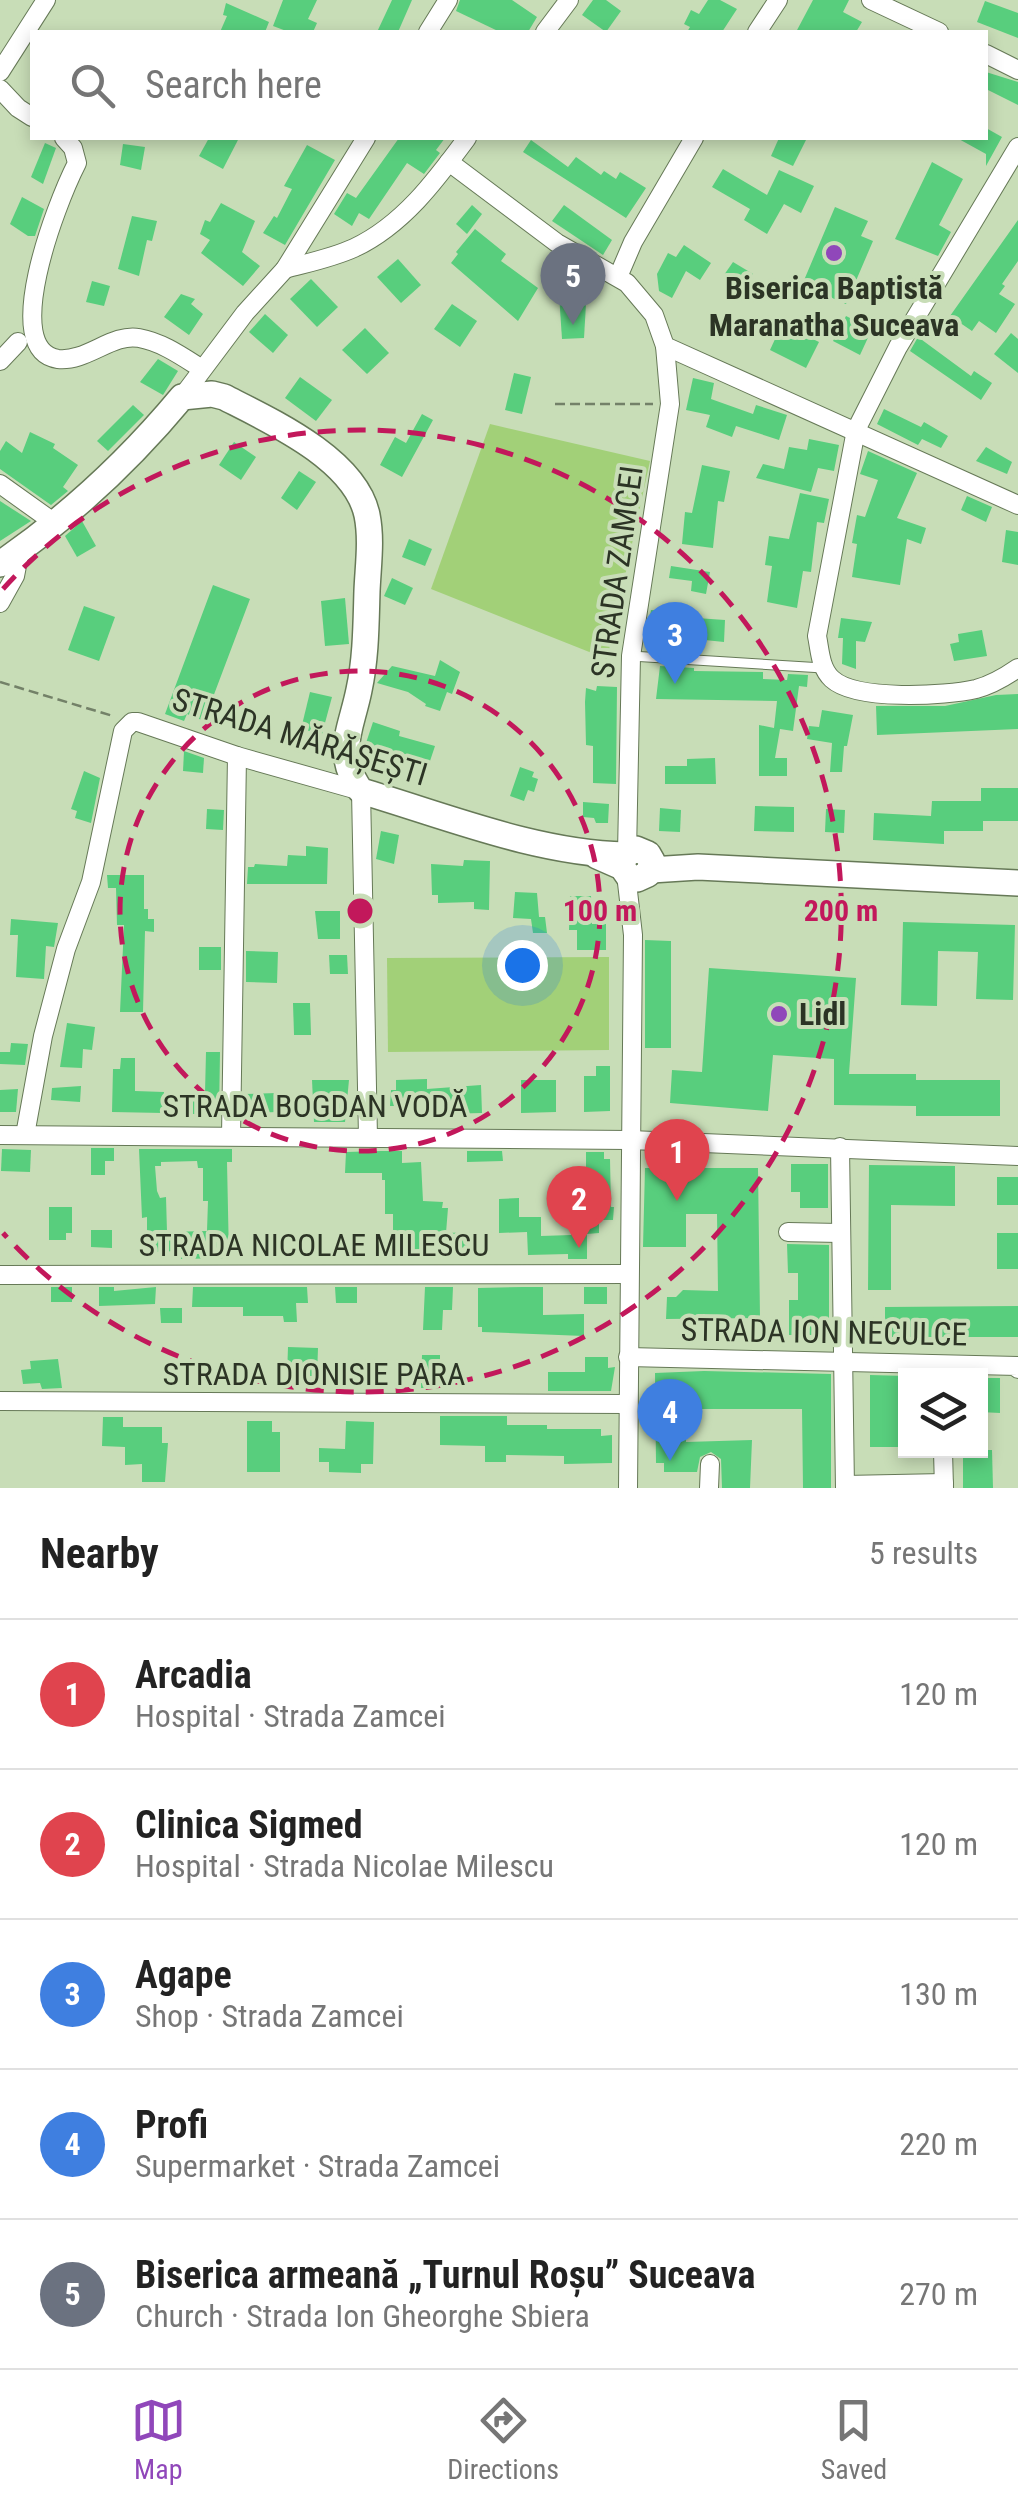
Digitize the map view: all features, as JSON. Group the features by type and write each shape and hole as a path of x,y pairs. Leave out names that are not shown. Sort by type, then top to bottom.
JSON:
{"street":[{"path":"0,72 46,0"},
{"path":"429,30 448,0"},
{"path":"546,30 569,0"},
{"path":"758,30 778,0"},
{"path":"871,0 936,30"},
{"path":"988,55 1018,70"},
{"path":"0,89 30,116"},
{"path":"14,295 32,244 77,162 74,148 66,140"},
{"path":"0,602 15,576 10,557 56,524 132,456 245,313 285,269 365,140"},
{"path":"285,269 354,248 378,234 419,200 466,140"},
{"path":"618,277 633,242 693,140"},
{"path":"1018,147 898,348 856,430 817,636 823,668 832,680 866,692 973,690 1018,668"},
{"path":"449,162 558,243 627,283 654,316 666,346 1018,505"},
{"path":"0,361 15,333 35,355 60,360 80,358 126,338 139,338 202,368"},
{"name":"STRADA ZAMCEI","path":"628,1488 636,863 628,806 632,656 670,404 666,346"},
{"path":"182,397 224,397 267,419 335,466 359,492 368,530 364,655 345,751 350,776 361,791 368,1138"},
{"path":"0,484 56,524"},
{"path":"25,1135 53,996 91,882 124,732 132,722"},
{"name":"STRADA MĂRĂȘEȘTI","path":"132,722 506,834 636,863 1018,883"},
{"path":"231,1136 237,756"},
{"name":"STRADA BOGDAN VODĂ","path":"0,1135 630,1140 1018,1156"},
{"path":"840,1147 845,1487 944,1486 944,1458"},
{"path":"788,1232 840,1233"},
{"name":"STRADA NICOLAE MILESCU","path":"0,1275 628,1274"},
{"name":"STRADA ION NECULCE","path":"628,1357 1018,1367"},
{"name":"STRADA DIONISIE PARA","path":"0,1401 627,1404"},
{"path":"708,1488 710,1464"}],"lane":[{"path":"632,656 823,668"}],"path":[{"path":"555,404 670,404"},
{"name":"STRADA MĂRĂȘEȘTI","path":"0,682 132,722"}],"green space":[{"path":"490,424 650,461 607,659 431,589"},
{"path":"609,957 609,1050 388,1052 387,958"}],"building":[{"path":"283,0 317,0 308,19 317,23 314,30 273,26"},
{"path":"392,0 412,0 399,30 378,30"},
{"path":"460,0 512,0 537,17 529,30 496,30 456,11"},
{"path":"593,0 606,0 621,11 607,30 582,15"},
{"path":"708,0 720,0 737,9 723,30 688,30 690,27 684,24 691,10 699,14"},
{"path":"813,0 849,0 843,12 862,22 857,30 797,30"},
{"path":"985,1 1018,13 1018,38 977,22"},
{"path":"226,3 269,22 266,30 221,30 227,16 223,15"},
{"path":"988,73 1018,82 1018,105 988,90"},
{"path":"988,129 1002,137 986,166 986,154 961,140 988,140"},
{"path":"208,140 238,140 223,169 199,156"},
{"path":"398,140 444,140 436,150 440,153 424,174 407,163 369,219 359,213 352,226 334,214 347,193 356,198"},
{"path":"531,140 568,167 576,157 601,175 604,171 616,179 620,172 646,188 626,218 523,152"},
{"path":"778,140 806,140 793,166 771,156"},
{"path":"45,143 56,148 43,184 31,177"},
{"path":"123,144 145,147 141,170 120,165"},
{"path":"307,145 335,160 285,245 263,233 274,216 277,218 292,189 284,186"},
{"path":"932,162 963,179 939,225 951,232 938,256 895,239"},
{"path":"723,169 767,195 779,170 814,186 801,213 784,204 767,234 744,220 750,209 712,187"},
{"path":"22,197 44,209 35,236 28,236 10,224"},
{"path":"221,203 255,221 242,252 260,266 243,286 201,253 210,240 200,234 205,220 210,222"},
{"path":"472,205 482,214 467,234 456,224"},
{"path":"564,205 612,240 603,255 552,221"},
{"name":"Biserica Baptistă Maranatha Suceava","path":"835,207 868,221 861,236 873,241 846,304 802,285"},
{"path":"132,216 157,221 152,241 147,240 139,276 118,269"},
{"path":"1018,220 1018,261 999,294 1015,304 996,333 979,321 972,331 950,316"},
{"path":"475,229 506,254 501,261 538,288 518,321 451,263"},
{"path":"684,245 711,263 700,280 686,271 672,298 659,291 657,274 668,253 676,257"},
{"path":"398,259 421,285 401,303 377,277"},
{"path":"733,262 753,274 744,288 724,275"},
{"path":"311,279 338,307 317,327 290,299"},
{"path":"92,281 110,286 104,306 86,302"},
{"path":"568,285 580,288 586,304 584,338 562,339 559,294"},
{"path":"181,294 195,299 191,304 203,314 189,335 164,317"},
{"path":"452,304 477,321 460,347 434,329"},
{"path":"265,314 288,335 273,353 249,332"},
{"path":"846,316 872,329 860,355 833,341"},
{"path":"782,324 819,342 806,368 770,350"},
{"path":"365,328 389,353 367,374 342,350"},
{"path":"1011,333 1018,339 1018,373 994,354"},
{"path":"918,337 971,376 974,371 992,383 981,400 910,351"},
{"path":"158,359 178,371 163,395 140,382"},
{"path":"514,373 531,377 522,414 505,410"},
{"path":"300,377 332,400 316,421 285,398"},
{"path":"693,378 714,383 711,399 753,414 756,405 787,415 779,440 736,426 732,437 706,427 710,415 686,410"},
{"path":"133,405 144,415 108,451 97,441"},
{"path":"884,409 921,427 924,422 948,436 941,448 922,439 918,445 877,424"},
{"path":"422,414 433,420 402,477 380,465 395,437 406,443"},
{"path":"30,432 55,444 53,448 78,465 63,487 68,491 51,505 0,469 0,451 6,441 22,453"},
{"path":"809,439 839,445 834,471 818,468 811,492 756,478 763,464 784,469 789,447 807,450"},
{"path":"234,442 256,457 241,480 219,465"},
{"path":"986,447 1012,462 1007,474 976,461"},
{"path":"868,451 917,473 897,518 926,528 921,544 907,539 900,585 852,577 857,515 865,517 878,480 860,474"},
{"path":"702,465 730,471 724,502 718,501 713,548 682,544 685,512 692,513"},
{"path":"299,471 316,482 297,510 281,498"},
{"path":"800,493 829,499 824,523 817,522 811,572 803,571 797,608 767,602 772,566 765,565 769,536 789,539"},
{"path":"967,496 992,507 986,522 961,510"},
{"path":"0,501 31,521 0,541"},
{"path":"82,521 96,546 77,557 65,536"},
{"path":"1006,530 1018,532 1018,565 1002,562"},
{"path":"409,539 432,549 425,566 402,557"},
{"path":"671,566 710,572 706,594 691,591 692,581 669,578"},
{"path":"392,578 413,588 405,605 384,596"},
{"path":"213,585 250,599 204,721 187,714 184,721 165,714"},
{"path":"345,598 349,644 325,646 321,601"},
{"path":"84,606 115,617 99,661 68,650"},
{"path":"651,610 725,620 724,642 647,634"},
{"path":"841,618 872,622 865,642 856,641 856,669 842,664 843,638 838,638"},
{"path":"982,630 987,656 954,661 950,644 959,642 958,634"},
{"path":"440,660 460,672 440,711 425,706 408,692 377,683 392,666 435,676"},
{"path":"660,666 694,671 763,672 763,679 787,680 788,674 808,675 807,687 799,686 793,731 780,729 775,758 787,758 787,776 759,776 759,725 774,728 777,701 656,699"},
{"path":"597,686 617,687 616,784 593,783 593,746 586,745 585,702 586,688 596,691"},
{"path":"310,692 332,697 322,734 301,729"},
{"path":"1018,694 1018,729 877,735 876,706 945,706"},
{"path":"822,710 853,715 842,772 830,772 832,743 807,739 809,726 819,727"},
{"path":"373,722 400,731 399,736 435,746 428,767 410,763 411,757 366,743"},
{"path":"184,751 204,758 203,773 183,771"},
{"path":"715,758 716,784 665,784 665,766 687,766 687,759"},
{"path":"520,767 534,772 532,777 538,779 534,792 528,790 524,801 510,796"},
{"path":"84,771 100,778 91,823 75,818 77,811 71,809"},
{"path":"981,788 1018,788 1018,821 983,821 983,831 944,831 944,844 873,840 874,813 931,816 932,801 981,801"},
{"path":"583,802 609,804 608,823 583,817"},
{"path":"755,806 794,807 794,832 754,831"},
{"path":"660,808 681,810 680,832 659,831"},
{"path":"207,809 224,810 223,830 206,829"},
{"path":"826,809 845,810 844,833 825,832"},
{"path":"381,831 399,835 394,864 376,859"},
{"path":"306,846 328,848 327,884 247,884 248,867 287,866 288,855 306,856"},
{"path":"464,860 490,861 489,910 474,909 474,902 438,903 438,895 432,895 431,864 463,866"},
{"path":"107,875 144,875 144,909 148,909 148,919 154,919 154,932 145,931 143,1012 120,1012 124,925 117,925 116,888 108,888"},
{"path":"515,892 537,893 539,917 545,917 547,933 533,933 531,919 513,918"},
{"path":"570,896 591,896 592,924 606,924 606,950 577,950 577,930 569,930"},
{"path":"315,911 340,911 340,939 318,939"},
{"path":"11,919 58,923 54,947 46,946 44,979 16,977 18,935 10,935"},
{"path":"903,922 1015,925 1013,1000 976,999 978,952 938,951 937,1006 901,1005"},
{"path":"645,940 671,941 671,1048 645,1048"},
{"path":"199,947 221,947 221,970 199,970"},
{"path":"246,951 278,952 277,983 246,982"},
{"path":"329,955 347,955 348,974 330,974"},
{"path":"709,968 856,978 849,1074 916,1074 916,1080 1000,1080 1000,1116 916,1116 916,1106 834,1105 834,1059 773,1055 768,1111 670,1103 672,1070 702,1072"},
{"path":"293,1003 310,1003 311,1035 294,1035"},
{"path":"67,1023 95,1027 92,1050 83,1049 82,1068 60,1067"},
{"path":"11,1043 28,1044 25,1065 0,1064 0,1052 10,1052"},
{"path":"206,1052 220,1052 219,1114 193,1114 193,1093 205,1093"},
{"path":"121,1058 135,1058 135,1091 164,1092 163,1113 112,1112 113,1069 120,1069"},
{"path":"596,1066 610,1066 610,1111 584,1112 584,1076 596,1076"},
{"path":"427,1079 427,1089 481,1085 482,1113 443,1114 442,1101 415,1100 415,1106 390,1106 396,1080"},
{"path":"312,1080 349,1080 345,1122 314,1122"},
{"path":"521,1080 556,1080 556,1112 521,1113"},
{"path":"81,1086 80,1102 51,1100 52,1088"},
{"path":"18,1089 16,1112 0,1112 0,1090"},
{"path":"277,1093 278,1112 244,1113 244,1094"},
{"path":"91,1148 114,1148 114,1161 105,1161 105,1175 91,1175"},
{"path":"2,1149 31,1150 30,1172 1,1171"},
{"path":"139,1149 232,1149 232,1162 227,1162 229,1258 181,1259 180,1251 147,1252 147,1217 142,1218","holes":["197,1161 198,1168 203,1168 203,1201 208,1201 207,1231 167,1232 166,1197 160,1198 157,1191 155,1166 161,1166 161,1162"]},
{"path":"402,1151 402,1163 421,1162 423,1201 443,1202 442,1208 448,1208 446,1233 478,1232 478,1247 393,1250 393,1214 385,1214 382,1173 345,1173 346,1152"},
{"path":"467,1151 502,1151 503,1161 467,1162"},
{"path":"586,1152 604,1152 604,1159 610,1159 614,1207 613,1220 599,1220 599,1233 587,1234 587,1259 568,1259 568,1254 528,1255 527,1232 499,1233 499,1199 519,1198 519,1217 541,1217 541,1236 571,1235 571,1207 586,1207"},
{"path":"791,1164 828,1164 828,1208 800,1208 800,1192 791,1192"},
{"path":"869,1165 955,1166 955,1206 891,1205 891,1290 868,1290"},
{"path":"645,1168 758,1168 760,1318 666,1319 667,1297 676,1297 683,1290 718,1291 717,1214 686,1214 686,1247 643,1247"},
{"path":"997,1177 1018,1177 1018,1205 997,1205"},
{"path":"49,1207 72,1207 72,1233 66,1233 66,1240 49,1240"},
{"path":"91,1230 112,1230 112,1248 91,1247"},
{"path":"997,1233 1018,1233 1018,1269 997,1269"},
{"path":"787,1244 829,1245 829,1335 789,1335 789,1300 798,1300 798,1273 788,1273"},
{"path":"51,1287 72,1287 72,1302 51,1302"},
{"path":"99,1287 114,1287 114,1291 156,1287 155,1304 99,1306"},
{"path":"193,1287 307,1287 308,1303 296,1303 297,1322 284,1322 283,1316 243,1316 243,1307 192,1307"},
{"path":"335,1287 357,1287 357,1303 336,1303"},
{"path":"425,1287 453,1287 452,1310 443,1310 442,1330 423,1330"},
{"path":"543,1287 543,1315 584,1314 584,1336 482,1332 482,1327 478,1327 478,1288"},
{"path":"584,1287 607,1287 607,1304 584,1304"},
{"path":"1018,1306 1018,1337 885,1337 885,1307"},
{"path":"160,1308 182,1308 182,1323 161,1323"},
{"path":"288,1347 318,1348 317,1376 287,1376"},
{"path":"422,1355 440,1355 440,1367 447,1367 447,1388 421,1388"},
{"path":"585,1357 608,1357 608,1368 615,1367 611,1391 548,1391 548,1372 585,1372"},
{"path":"58,1359 62,1388 42,1389 40,1383 23,1384 21,1370 31,1369 30,1361"},
{"path":"655,1373 831,1374 831,1488 803,1488 802,1409 686,1409 686,1442 752,1440 750,1488 722,1488 721,1459 711,1452 700,1457 697,1472 664,1472 664,1463 656,1463"},
{"path":"870,1375 898,1376 898,1447 870,1447"},
{"path":"988,1378 1000,1378 1000,1413 988,1412"},
{"path":"440,1416 507,1416 507,1425 601,1429 601,1436 612,1435 612,1463 564,1464 564,1456 506,1455 506,1462 485,1462 485,1446 440,1445"},
{"path":"103,1417 123,1417 123,1427 162,1427 162,1443 168,1443 165,1482 142,1482 142,1464 125,1465 125,1447 102,1446"},
{"path":"247,1421 272,1421 272,1432 280,1432 280,1472 247,1472"},
{"path":"346,1421 374,1422 373,1464 361,1464 361,1473 329,1472 329,1462 319,1462 319,1448 345,1449"},
{"path":"988,1450 992,1450 993,1488 963,1488 963,1458 988,1458"}],"place":[{"name":"Biserica Baptistă Maranatha Suceava","path":"834,253"},
{"name":"Biserica armeană „Turnul Roșu” Suceava","path":"573,325"},
{"name":"Agape","path":"675,684"},
{"name":"Lidl","path":"779,1014"},
{"name":"Arcadia","path":"677,1201"},
{"name":"Clinica Sigmed","path":"579,1248"},
{"name":"Profi","path":"670,1461"}]}
